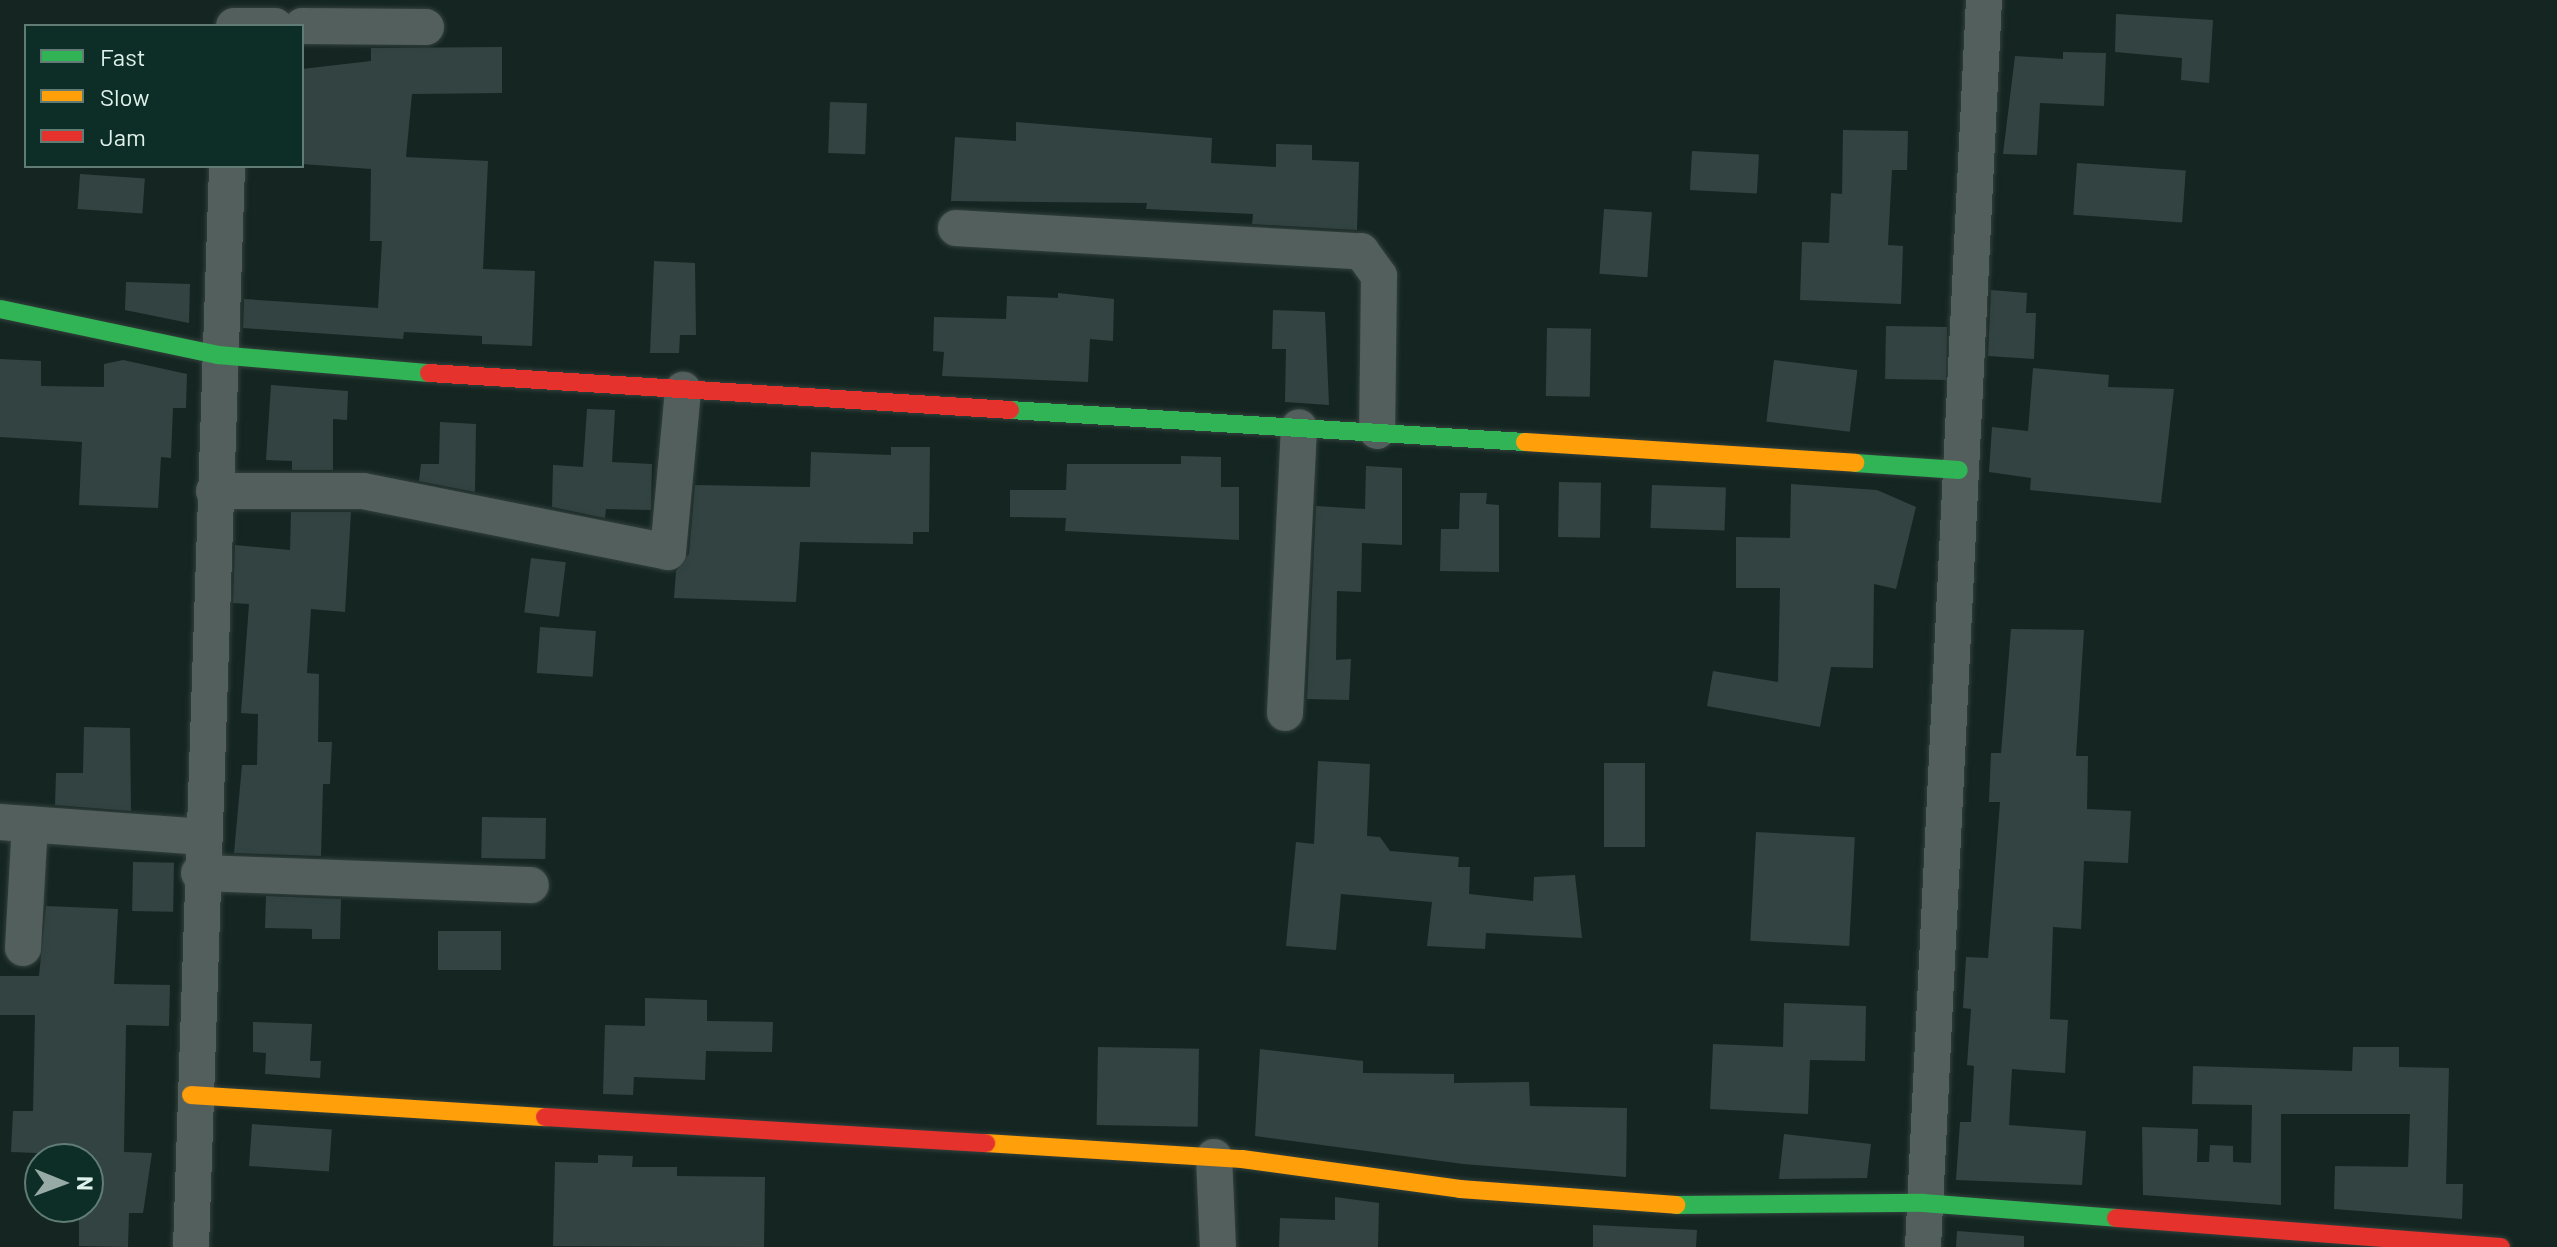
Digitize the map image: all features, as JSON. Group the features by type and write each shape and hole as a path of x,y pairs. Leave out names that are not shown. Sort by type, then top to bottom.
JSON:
{"street":[{"path":"234,0 234,24"},
{"path":"1923,1247 1984,0"},
{"path":"304,26 426,27"},
{"path":"191,1247 191,1095 227,168"},
{"path":"956,228 1361,251 1379,276 1377,431"},
{"path":"0,309 218,355 683,390 1377,431 1959,470"},
{"path":"214,491 363,491 668,552 683,390"},
{"path":"1285,713 1299,427"},
{"path":"23,948 15,823 202,837"},
{"path":"199,873 531,885"},
{"path":"191,1095 1214,1157 1460,1189 1659,1205 1923,1203 2418,1244 2501,1247"},
{"path":"1214,1157 1218,1247"}],"building":[{"path":"2116,14 2213,20 2209,83 2181,80 2182,58 2115,52"},
{"path":"502,47 502,93 412,94 406,157 488,161 483,269 535,271 532,346 482,344 482,336 404,332 403,339 243,328 244,299 378,308 382,241 370,241 371,169 304,164 304,69 371,61 371,48"},
{"path":"2063,52 2106,53 2104,106 2040,103 2037,155 2003,154 2015,56 2063,59"},
{"path":"830,102 867,103 865,154 828,153"},
{"path":"1016,122 1212,138 1211,163 1276,167 1276,144 1312,145 1312,160 1359,162 1357,230 1252,224 1253,214 1146,209 1147,203 951,201 955,137 1016,141"},
{"path":"1843,130 1908,131 1907,170 1892,170 1888,245 1903,246 1901,304 1800,300 1802,242 1829,243 1831,193 1842,194"},
{"path":"1692,151 1759,155 1757,193 1690,190"},
{"path":"2077,163 2186,171 2182,222 2073,215"},
{"path":"80,174 145,179 142,213 78,209"},
{"path":"1604,209 1652,212 1647,277 1599,274"},
{"path":"654,261 695,263 696,335 680,335 679,353 650,353"},
{"path":"126,282 190,284 189,323 125,310"},
{"path":"1991,290 2027,293 2026,313 2036,313 2034,359 1988,356"},
{"path":"1058,293 1114,299 1113,341 1090,339 1088,382 942,376 944,352 933,351 934,317 1006,319 1007,296 1058,298"},
{"path":"1273,310 1325,312 1329,405 1285,402 1286,349 1272,349"},
{"path":"1886,326 1947,327 1946,380 1885,379"},
{"path":"1547,328 1591,329 1590,397 1546,396"},
{"path":"0,359 41,361 41,386 104,387 104,364 123,360 187,374 186,408 173,408 171,458 161,457 158,508 79,505 82,442 0,437"},
{"path":"1774,360 1857,370 1850,432 1766,422"},
{"path":"2033,368 2109,375 2108,387 2174,389 2161,503 2030,490 2031,478 1989,472 1992,427 2028,431"},
{"path":"271,385 348,391 347,420 333,419 333,470 292,470 292,461 266,460"},
{"path":"587,409 615,410 612,462 652,464 651,510 606,509 605,518 552,507 553,465 583,467"},
{"path":"440,422 476,424 475,492 419,481 421,464 439,464"},
{"path":"891,447 930,447 929,532 913,532 913,544 800,542 796,602 674,598 676,571 689,554 695,485 810,487 811,452 891,455"},
{"path":"1181,456 1221,457 1221,487 1239,487 1239,540 1065,531 1066,518 1010,517 1010,490 1066,490 1067,464 1181,464"},
{"path":"1366,466 1402,468 1402,545 1362,543 1361,592 1337,591 1336,660 1351,659 1349,700 1307,699 1316,506 1365,509"},
{"path":"1559,482 1601,483 1600,538 1558,537"},
{"path":"1791,484 1877,490 1916,507 1896,589 1874,584 1873,668 1831,667 1820,727 1707,706 1713,671 1778,682 1780,588 1736,588 1736,537 1790,538"},
{"path":"1652,485 1726,488 1724,531 1650,528"},
{"path":"1460,493 1487,493 1486,504 1499,505 1499,572 1440,571 1441,529 1459,529"},
{"path":"291,512 351,512 345,612 311,609 307,673 319,674 318,742 332,742 330,784 323,784 321,856 234,853 242,765 257,765 258,714 241,713 249,604 233,603 235,545 290,550"},
{"path":"531,558 566,562 559,617 524,613"},
{"path":"540,627 596,631 593,677 537,673"},
{"path":"2011,629 2084,630 2076,756 2088,756 2087,809 2131,811 2128,863 2084,861 2081,929 2053,927 2050,1019 2068,1020 2065,1073 2012,1069 2009,1125 2086,1131 2082,1185 1956,1180 1960,1122 1971,1122 1974,1066 1967,1065 1971,1009 1963,1008 1966,957 1988,958 2000,802 1989,802 1991,753 2001,753"},
{"path":"84,727 130,728 131,811 55,805 56,773 83,773"},
{"path":"1318,761 1370,764 1367,836 1380,837 1390,851 1459,857 1458,867 1470,867 1469,894 1533,901 1534,877 1575,875 1582,938 1486,933 1485,949 1427,946 1432,902 1341,894 1336,950 1286,946 1296,842 1314,844"},
{"path":"1604,763 1645,763 1645,847 1604,847"},
{"path":"482,817 546,818 545,859 481,858"},
{"path":"1756,832 1855,837 1849,946 1750,941"},
{"path":"133,862 174,863 173,912 132,911"},
{"path":"266,896 341,899 340,939 312,939 312,929 265,928"},
{"path":"46,906 118,909 114,984 170,985 169,1026 126,1025 124,1152 152,1153 143,1213 129,1213 128,1247 79,1246 79,1223 104,1223 104,1143 24,1143 24,1153 11,1152 13,1111 33,1111 35,1015 0,1015 0,976 39,976"},
{"path":"438,931 501,931 501,970 438,970"},
{"path":"645,998 707,1000 707,1021 773,1022 772,1052 706,1051 705,1080 634,1077 633,1095 603,1094 605,1025 645,1026"},
{"path":"1784,1003 1866,1006 1865,1061 1810,1060 1808,1114 1710,1109 1713,1044 1783,1047"},
{"path":"253,1022 312,1024 310,1061 321,1061 320,1078 265,1074 266,1053 253,1052"},
{"path":"1098,1047 1199,1049 1198,1127 1097,1125"},
{"path":"2353,1047 2399,1047 2399,1067 2449,1068 2446,1184 2463,1184 2462,1219 2334,1209 2335,1166 2408,1167 2410,1114 2281,1114 2281,1205 2143,1195 2142,1127 2198,1129 2197,1162 2209,1162 2210,1145 2233,1146 2233,1162 2251,1163 2252,1105 2192,1104 2193,1066 2352,1071"},
{"path":"1260,1049 1363,1061 1363,1073 1454,1074 1454,1083 1529,1082 1530,1106 1627,1108 1626,1177 1463,1164 1255,1136"},
{"path":"252,1124 332,1130 329,1171 249,1166"},
{"path":"1784,1134 1871,1144 1867,1178 1779,1179"},
{"path":"598,1155 633,1156 632,1167 677,1167 677,1176 765,1177 764,1247 553,1246 555,1162 598,1163"},
{"path":"1335,1197 1379,1203 1378,1247 1279,1247 1280,1218 1335,1220"},
{"path":"1593,1225 1697,1230 1696,1247 1593,1247"},
{"path":"1957,1231 2024,1236 2024,1247 1956,1247"}],"traffic: fast":[{"path":"0,309 218,355 429,373"},
{"path":"1010,410 1525,442"},
{"path":"1855,463 1959,470"},
{"path":"1676,1205 1923,1203 2116,1218"}],"traffic: slow":[{"path":"1525,442 1855,463"},
{"path":"191,1095 545,1117"},
{"path":"986,1143 1242,1159 1460,1189 1676,1205"}],"traffic: jam":[{"path":"429,373 1010,410"},
{"path":"545,1117 986,1143"},
{"path":"2116,1218 2501,1247"}]}
